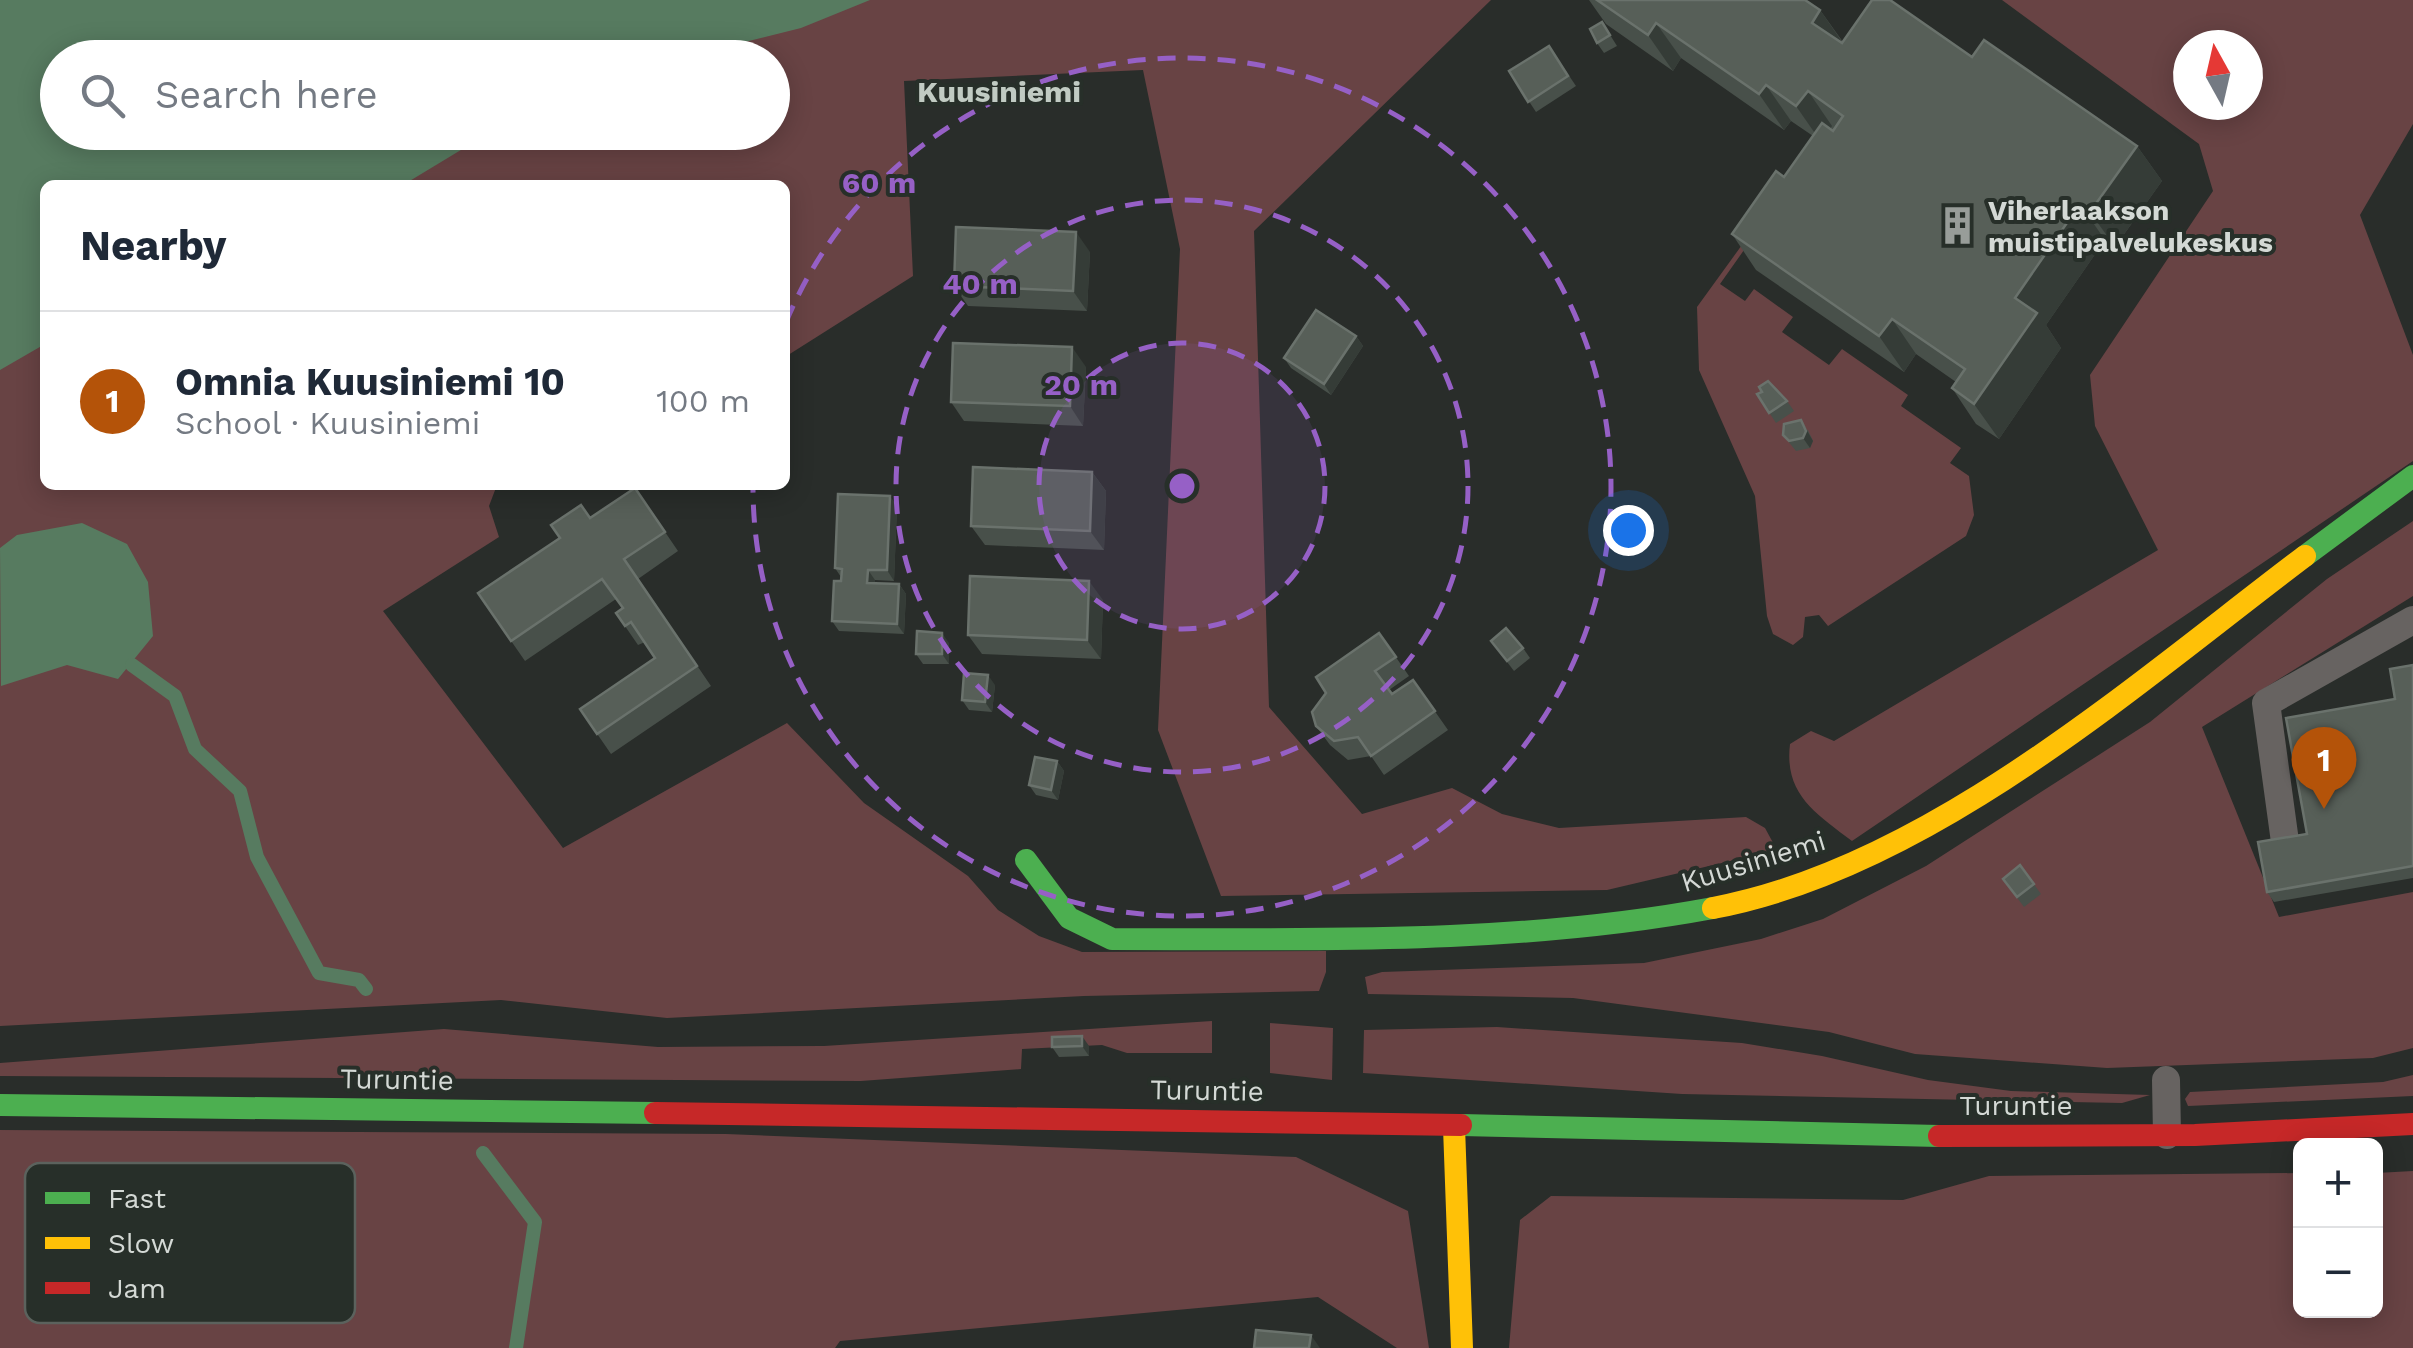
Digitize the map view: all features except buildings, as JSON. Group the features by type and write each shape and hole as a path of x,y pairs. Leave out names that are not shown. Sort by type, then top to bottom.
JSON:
{"main road":[{"name":"Kuusiniemi","path":"1026,860 1069,918 1112,939 1472,934 1626,926 1734,904 1808,882 1932,823 2128,692 2413,476"},
{"name":"Turuntie","path":"0,1104 2167,1135 2413,1124"},
{"path":"1454,1127 1462,1348"}],"lane":[{"path":"2286,849 2266,703 2413,620"},
{"path":"2166,1080 2167,1135"}],"shaded area":[{"path":"0,0 1491,0 1254,231 1269,707 1362,814 1452,788 1502,814 1559,828 1746,817 1765,828 1777,850 1607,890 1221,896 1158,730 1180,249 1143,70 904,81 913,276 790,354 790,180 40,180 40,490 495,490 489,506 499,537 383,611 563,848 787,723 864,803 968,876 998,910 1039,936 1082,952 1326,951 1326,972 1319,991 1084,996 667,1018 501,1000 0,1026"},
{"path":"0,0 870,0 801,28 753,40 40,40 40,150 461,150 411,180 40,180 40,347 0,370"},
{"path":"2002,0 2413,0 2413,124 2360,215 2413,355 2413,461 1852,841 1815,811 1797,789 1789,761 1790,744 1811,731 1834,741 2158,550 2095,426 2090,375 2213,191 2199,144"},
{"path":"1818,140 1821,141 1720,284 1745,301 1754,289 1793,317 1782,332 1829,365 1842,349 1908,395 1901,406 1961,448 1950,463 1969,476 1974,515 1966,536 1828,626 1819,615 1805,617 1803,637 1793,645 1773,634 1767,616 1755,496 1699,370 1697,307"},
{"path":"2413,521 2413,596 2202,727 2279,917 2413,892 2413,1048 2373,1058 2107,1068 1915,1054 1829,1032 1573,998 1368,994 1365,977 1382,972 1644,963 1761,939 1823,919 1926,866 2150,722 2327,579"},
{"path":"82,523 127,544 148,582 153,636 118,679 67,665 1,686 0,548 17,535"},
{"path":"1212,1021 1212,1053 1127,1053 1102,1045 1022,1049 1021,1069 861,1081 0,1076 0,1063 444,1029 658,1047 824,1046"},
{"path":"1270,1023 1333,1028 1332,1080 1270,1073"},
{"path":"1497,1027 1742,1043 1928,1080 2011,1091 2150,1095 2122,1103 1682,1094 1363,1073 1364,1030"},
{"path":"2413,1075 2413,1096 2188,1106 2185,1099 2190,1092 2383,1082"},
{"path":"0,1130 726,1134 1296,1157 1408,1211 1429,1348 1397,1348 1318,1297 840,1341 835,1348 0,1348"},
{"path":"2413,1171 2413,1348 1509,1348 1520,1220 1551,1196 1903,1200 1989,1176 2293,1173 2293,1318 2383,1318 2383,1173"}],"waterway":[{"path":"132,665 175,696 195,749 240,791 257,857 319,973 359,980 366,989"},
{"path":"483,1153 535,1222 516,1348"}],"traffic: fast":[{"path":"2305,556 2413,476"},
{"path":"1026,860 1069,918 1112,939 1489,934 1638,920 1713,908"},
{"path":"0,1105 655,1113"},
{"path":"1461,1125 1939,1136"}],"traffic: slow":[{"path":"1713,908 1793,887 1872,854 1950,813 2099,714 2305,556"},
{"path":"1454,1127 1462,1348"}],"traffic: jam":[{"path":"655,1113 1461,1125"},
{"path":"1939,1136 2195,1135 2413,1124"}],"place":[{"name":"Viherlaakson muistipalvelukeskus","path":"1958,226"},
{"name":"Omnia Kuusiniemi 10","path":"2324,809"}],"district":[{"name":"Kuusiniemi","path":"999,92"}]}
